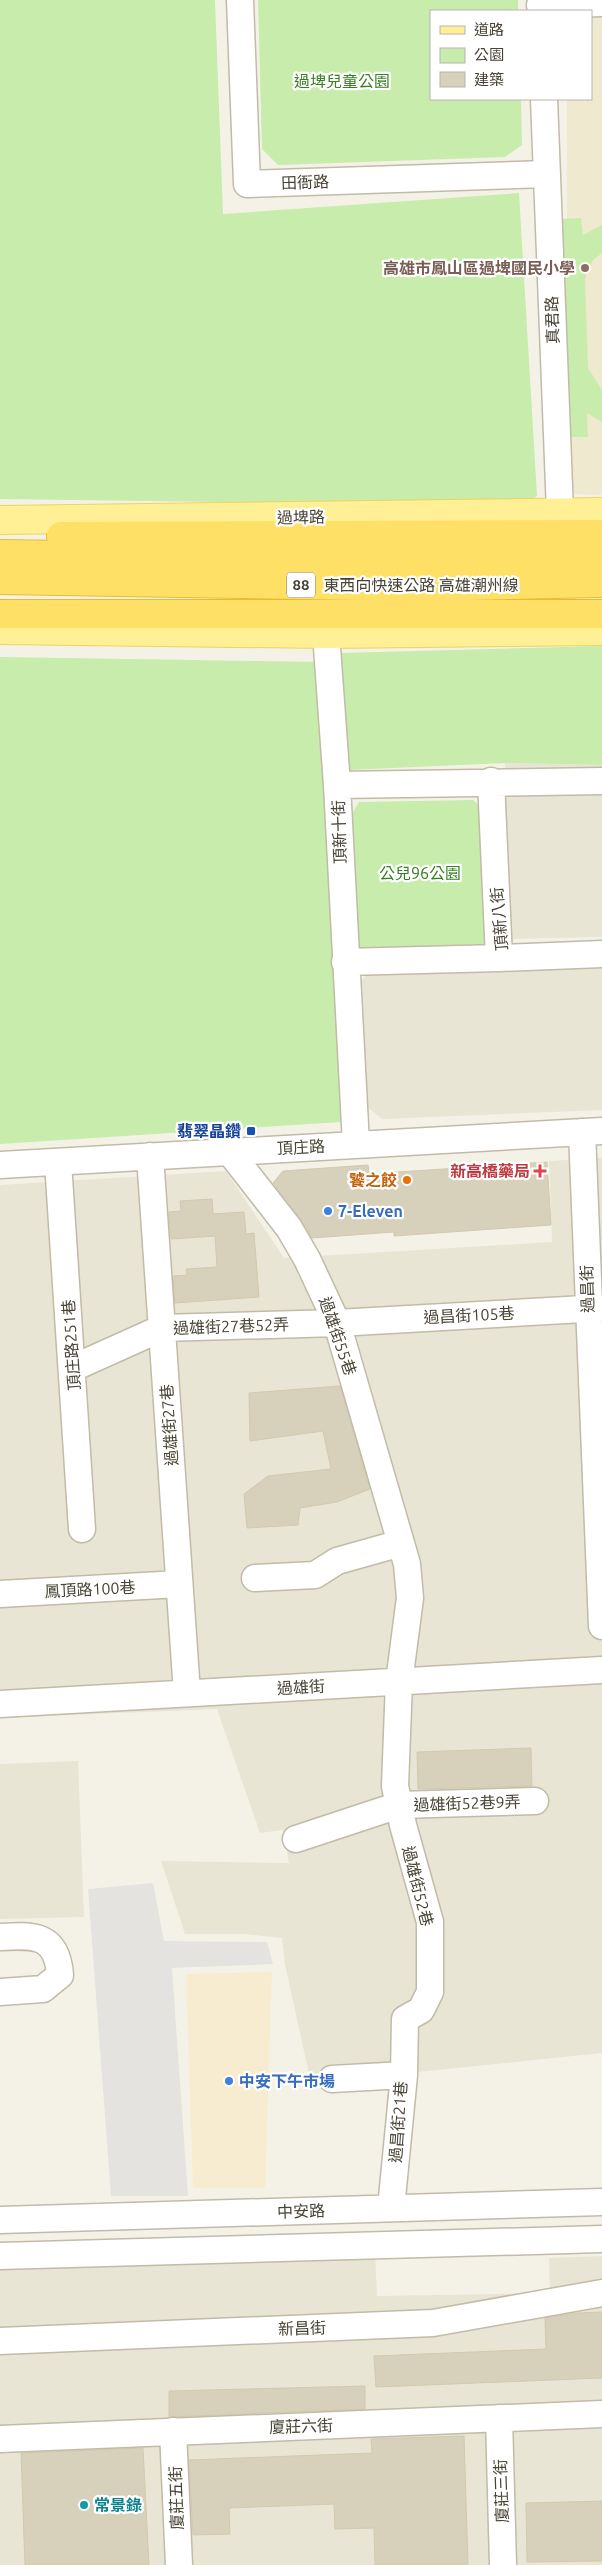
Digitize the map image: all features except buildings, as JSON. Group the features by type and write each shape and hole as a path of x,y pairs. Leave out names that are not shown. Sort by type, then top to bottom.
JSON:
{"highway":[{"path":"0,535 602,534"},
{"name":"東西向快速公路 高雄潮州線","path":"0,554 423,560 602,557"},
{"name":"東西向快速公路 高雄潮州線","path":"0,580 424,587 602,583"},
{"path":"0,614 602,614"}],"main road":[{"name":"過埤路","path":"0,520 78,521 602,512"},
{"path":"0,630 326,634 602,631"}],"street":[{"name":"田衙路","path":"240,0 247,184 547,174"},
{"path":"540,5 602,3"},
{"name":"真君路","path":"544,100 560,512"},
{"path":"326,634 337,785"},
{"name":"頂新十街","path":"356,1144 337,785 491,781 602,781"},
{"name":"頂新八街","path":"491,781 499,958 602,954"},
{"path":"345,962 499,958"},
{"name":"頂庄路","path":"0,1165 592,1132"},
{"name":"過昌街","path":"592,1132 602,1626"},
{"name":"過雄街55巷","path":"229,1151 288,1228 307,1259 337,1323 408,1573 410,1598 399,1682"},
{"name":"過雄街27巷","path":"150,1156 187,1693"},
{"name":"頂庄路251巷","path":"58,1162 73,1368 82,1529"},
{"name":"過昌街105巷","path":"337,1323 595,1308"},
{"name":"過雄街27巷52弄","path":"73,1368 162,1328 337,1323"},
{"path":"255,1578 315,1575 337,1562 401,1544"},
{"name":"鳳頂路100巷","path":"0,1594 180,1584"},
{"name":"過雄街","path":"0,1704 602,1670"},
{"name":"過雄街52巷","path":"399,1682 396,1786 399,1806 430,1922 430,1992 421,2010 405,2019 404,2075"},
{"name":"過雄街52巷9弄","path":"399,1806 535,1801"},
{"path":"296,1839 399,1806"},
{"path":"0,1936 42,1938 59,1956 60,1975 44,1989 0,1992"},
{"name":"過昌街21巷","path":"332,2079 404,2075 391,2208"},
{"name":"中安路","path":"0,2220 602,2202"},
{"path":"0,2256 602,2239"},
{"name":"新昌街","path":"0,2341 433,2322 602,2293"},
{"name":"廈莊六街","path":"0,2439 602,2414"},
{"name":"廈莊三街","path":"499,2418 504,2565"},
{"name":"廈莊五街","path":"173,2431 179,2565"}],"shaded area":[{"name":"高雄市鳳山區過埤國民小學","path":"602,16 602,495 567,494 567,100 592,100 592,17"},
{"path":"505,763 602,765 602,937 509,939"},
{"path":"602,965 602,1110 382,1119 366,1106 357,986 370,971"},
{"path":"602,1158 602,2053 311,2083 285,1965 282,1938 245,1934 185,1934 161,1861 289,1863 283,1830 260,1833 217,1709 0,1718 0,1185 226,1171 284,1258 552,1242 549,1161"},
{"path":"78,1761 84,1917 0,1919 0,1764"},
{"path":"153,1883 164,1941 267,1942 273,1964 172,1968 188,2196 111,2196 88,1889"},
{"name":"中安下午市場","path":"272,1972 265,2188 193,2188 186,1974"},
{"path":"375,2251 377,2296 550,2293 549,2258 602,2256 602,2565 0,2565 0,2267"}],"green space":[{"path":"0,0 215,0 223,214 519,193 537,496 523,506 0,499"},
{"name":"過埤兒童公園","path":"258,0 518,0 518,10 430,10 430,100 521,100 522,145 505,157 278,165 262,149"},
{"path":"581,218 583,235 602,225 602,253 593,260 585,278 588,368 602,390 602,422 587,413 588,437 567,437 558,219"},
{"path":"602,646 602,765 505,763 348,770 340,653"},
{"path":"0,657 326,662 351,1108 341,1122 0,1144"},
{"name":"公兒96公園","path":"473,800 483,809 487,944 359,948 352,814 359,802"}],"place":[{"name":"高雄市鳳山區過埤國民小學","path":"585,268"},
{"name":"翡翠晶鑽","path":"251,1131"},
{"name":"新高橋藥局","path":"540,1171"},
{"name":"饕之餃","path":"407,1180"},
{"name":"7-Eleven","path":"328,1211"},
{"name":"中安下午市場","path":"229,2081"},
{"name":"常景錄","path":"84,2505"}]}
